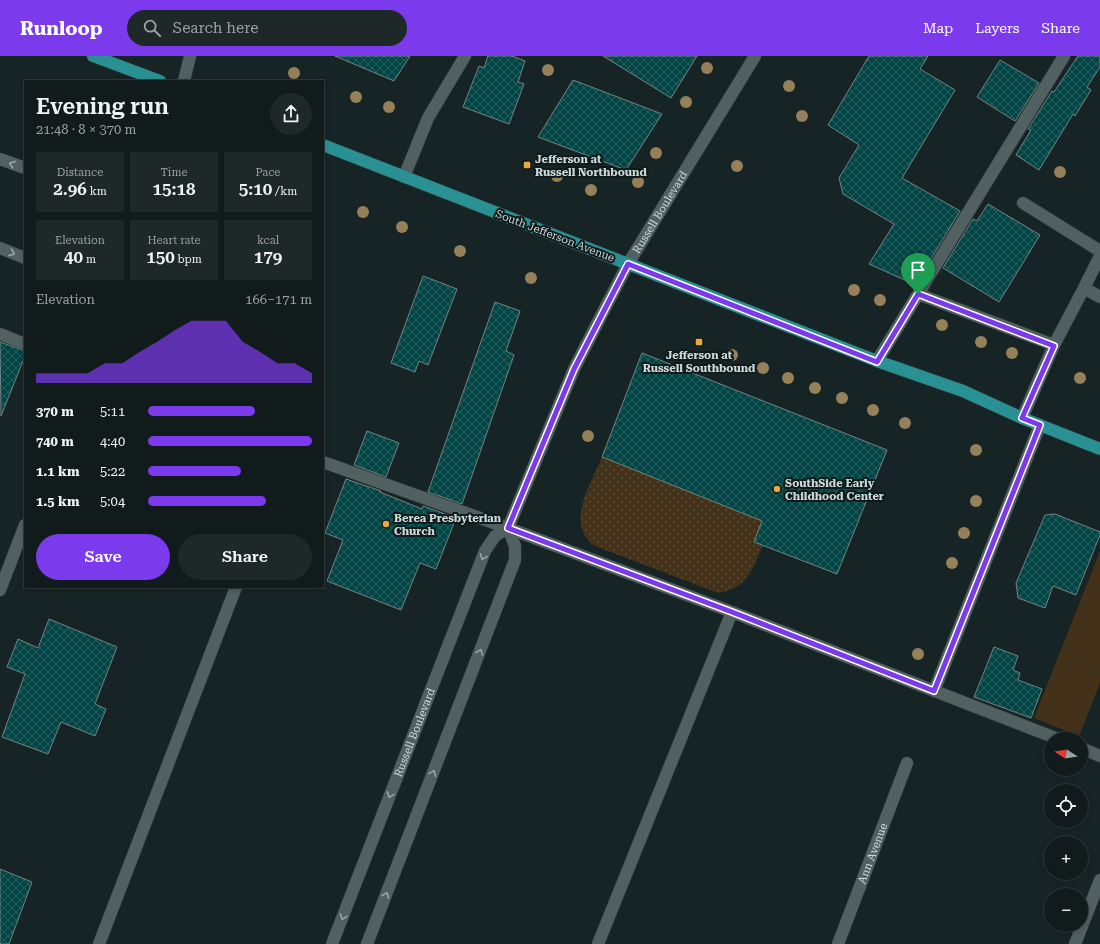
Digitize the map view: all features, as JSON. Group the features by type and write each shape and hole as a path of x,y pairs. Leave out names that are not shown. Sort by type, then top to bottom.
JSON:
{"main road":[{"path":"93,56 157,80"},
{"path":"184,80 190,56"},
{"path":"404,177 428,118 465,56"},
{"name":"Russell Boulevard","path":"332,944 485,551 495,536 508,528 574,369 628,264 755,56"},
{"path":"877,362 1064,56"},
{"name":"South Jefferson Avenue","path":"324,145 877,362 963,392 1022,418 1100,449"},
{"path":"0,159 24,168"},
{"path":"1023,203 1100,251"},
{"path":"0,248 24,258"},
{"path":"1022,418 1054,346 1100,256"},
{"path":"1084,288 1100,297"},
{"path":"918,294 1054,346"},
{"path":"0,334 24,344"},
{"path":"934,691 1040,425"},
{"path":"324,462 508,528 732,612 1044,734"},
{"path":"0,590 24,528"},
{"path":"367,944 515,560 515,546 508,528"},
{"path":"99,944 236,588"},
{"path":"598,944 732,612"},
{"path":"1088,751 1100,756"},
{"name":"Ann Avenue","path":"838,944 907,763"},
{"path":"1074,944 1100,880"}],"shaded area":[{"path":"602,457 762,521 754,541 763,545 752,570 743,582 728,591 718,593 595,546 586,537 581,527 581,515 587,491"},
{"path":"1100,551 1100,683 1081,732 1069,732 1034,718"}],"building":[{"path":"335,56 410,56 394,81"},
{"path":"488,56 512,56 525,61 518,82 524,84 509,124 463,107 479,66 484,68"},
{"path":"603,56 697,56 671,98"},
{"path":"869,56 928,56 920,69 955,90 902,178 960,211 930,260 925,257 909,282 869,264 894,224 843,194 839,178 859,145 828,125"},
{"path":"1078,56 1100,56 1100,67 1087,87 1091,90 1075,116 1073,114 1039,170 1016,155 1031,130 1028,129 1052,91 1054,92"},
{"path":"1000,60 1039,83 1015,121 977,97"},
{"path":"573,80 662,114 626,170 538,137"},
{"path":"988,204 1040,235 999,302 943,268 973,219 977,221"},
{"path":"423,276 457,289 428,365 419,361 415,372 391,363"},
{"path":"495,302 520,311 506,351 514,355 462,504 428,492"},
{"path":"0,342 24,351 24,358 1,416"},
{"name":"SouthSide Early Childhood Center","path":"642,353 887,450 837,574 754,542 762,521 602,457"},
{"path":"367,431 399,443 386,477 354,465"},
{"name":"Berea Presbyterian Church","path":"346,479 381,491 380,492 422,509 423,506 456,518 436,569 420,563 401,610 327,581 343,540 325,533"},
{"path":"1055,514 1100,532 1100,535 1076,595 1053,586 1045,608 1018,598 1016,583 1045,515"},
{"path":"49,619 117,647 95,704 106,709 95,736 61,722 48,754 2,737 25,674 7,667 18,639 38,648"},
{"path":"994,647 1018,656 1013,670 1020,673 1018,680 1042,689 1031,718 974,697"},
{"path":"0,869 32,882 9,944 0,944"}],"place":[{"name":"Jefferson at Russell Northbound","path":"527,165"},
{"name":"Jefferson at Russell Southbound","path":"699,342"},
{"name":"SouthSide Early Childhood Center","path":"777,489"},
{"name":"Berea Presbyterian Church","path":"386,524"}],"route":[{"path":"628,264 877,362 918,294 1054,346 1022,418 1040,425 934,691 732,612 508,528 523,487 574,369 628,264"}]}
